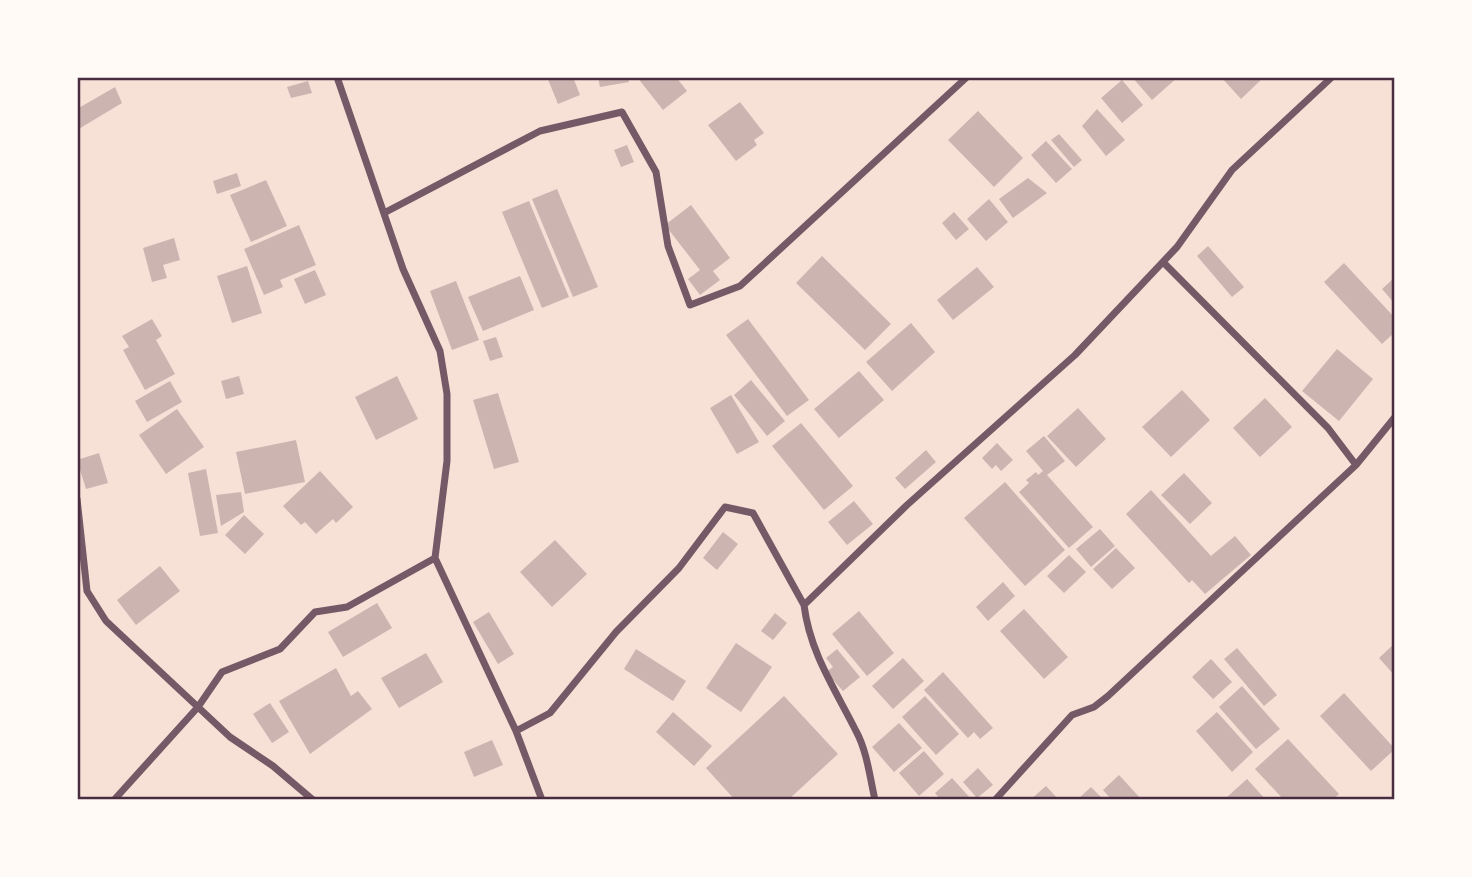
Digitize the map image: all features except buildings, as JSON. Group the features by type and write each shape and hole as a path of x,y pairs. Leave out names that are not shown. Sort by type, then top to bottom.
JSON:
{"street":[{"path":"337,77 422,315 440,351 447,394 447,461 435,558 516,731 542,800"},
{"path":"384,212 540,131 622,112 656,173 668,246 690,305 740,286 967,77"},
{"path":"804,605 907,505 1075,355 1163,262 1232,170 1332,77"},
{"path":"1163,262 1328,428 1356,465"},
{"path":"995,800 1072,715 1094,706 1108,696 1356,465 1395,417"},
{"path":"77,499 87,591 107,621 230,737 273,766 313,800"},
{"path":"516,731 551,713 616,632 679,568 725,507 752,513 804,605 807,631 824,674 858,734 875,800"},
{"path":"114,800 198,707 222,672 280,649 315,612 347,607 435,558"}]}
